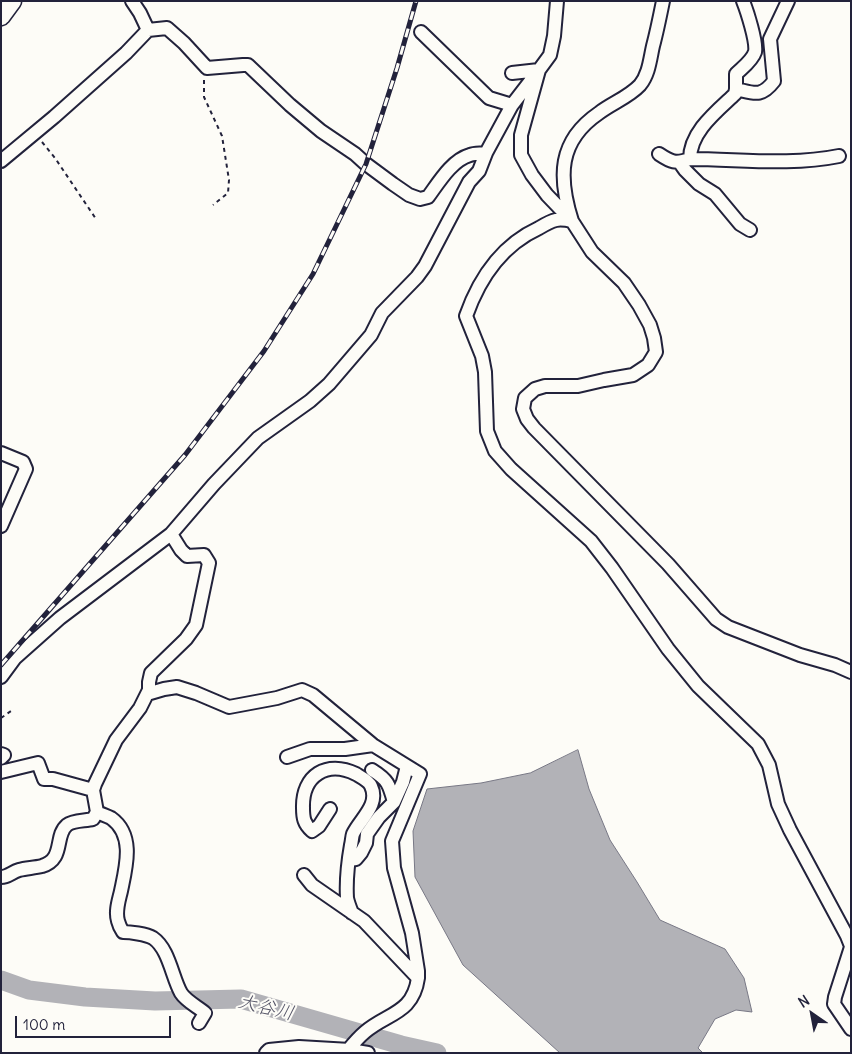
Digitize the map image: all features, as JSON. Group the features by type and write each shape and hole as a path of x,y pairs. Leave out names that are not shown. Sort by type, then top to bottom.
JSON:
{"highway":[{"path":"1,16 12,1"}],"street":[{"path":"132,1 148,30"},
{"path":"1,677 16,658 60,618 171,534 214,484 258,438 329,384 371,335 382,312 417,277 425,266 470,182 479,171 486,153 512,105 550,55 554,36 557,1"},
{"path":"572,221 565,191 564,174 565,158 572,139 583,124 632,91 647,74 663,1"},
{"path":"742,1 748,13 755,53 736,74 735,94 703,126 695,139 685,161 685,170 699,184 715,194 740,224 750,230"},
{"path":"736,89 763,92 774,81 770,39 788,1"},
{"path":"1,161 126,53 148,30 167,28 207,68 248,66 321,132 355,154 409,195 420,199 428,197 440,180 456,163 470,155 486,153"},
{"path":"421,32 489,98 512,105"},
{"path":"512,73 539,70"},
{"path":"539,70 521,135 521,155 547,195 572,221 592,252 624,283 640,305 650,325 656,352 648,365 633,375 578,386 545,386 535,389 525,398 523,409 527,419 668,564 716,619 728,627 800,655 835,665 851,672"},
{"path":"658,154 670,161 782,161 824,159 839,156"},
{"path":"572,221 555,220 530,231 509,246 492,266 473,296 466,316 480,349 485,372 486,431 495,451 511,469 591,541 668,649 698,686 758,744 769,765 778,804 851,947 834,1004 851,1029"},
{"path":"1,453 23,462 26,468 1,526"},
{"path":"1,877 5,877 18,870 42,866 52,861 66,826 73,822 93,820 96,812 93,790 95,784 116,740 148,694 151,673 186,639 196,625 209,563 204,555 187,556 171,534"},
{"path":"148,694 177,687 229,707 277,698 302,690 313,694 372,745 420,774 392,841 394,868 412,933 418,972 415,993 400,1011 365,1032 348,1050"},
{"path":"287,758 310,749 345,749 372,745"},
{"path":"1,772 38,763 44,779 53,779 93,790"},
{"path":"349,860 356,859 361,853 366,843 367,834 379,817 394,802 403,782 407,766"},
{"path":"330,808 320,826 312,831 306,826 302,802 305,789 310,780 319,773 328,769 349,771 362,777 371,785 373,797 368,813 353,834 349,860 347,900 352,913"},
{"path":"372,770 389,785 394,802"},
{"path":"96,812 110,817 116,823 123,834 127,848 127,860 117,907 118,921 123,932 153,938 162,948 182,995 205,1013 200,1023"},
{"path":"304,876 312,885 364,921 418,978"},
{"path":"266,1053 269,1050 299,1047 368,1053"}],"path":[{"path":"207,68 204,82 204,97 222,136 229,180 228,193 213,206"},
{"path":"40,141 55,158 96,219"},
{"path":"1,718 14,709"}],"shaded area":[{"path":"578,750 589,789 610,840 660,920 725,949 744,978 752,1012 736,1010 715,1019 698,1048 703,1053 560,1053 463,965 415,877 413,831 427,789 481,783 530,773"}],"waterway":[{"name":"大谷川","path":"1,980 29,990 85,997 155,1001 241,999 401,1045 437,1053"}],"railway":[{"path":"1,665 185,455 264,351 313,274 366,164 416,1"}]}
